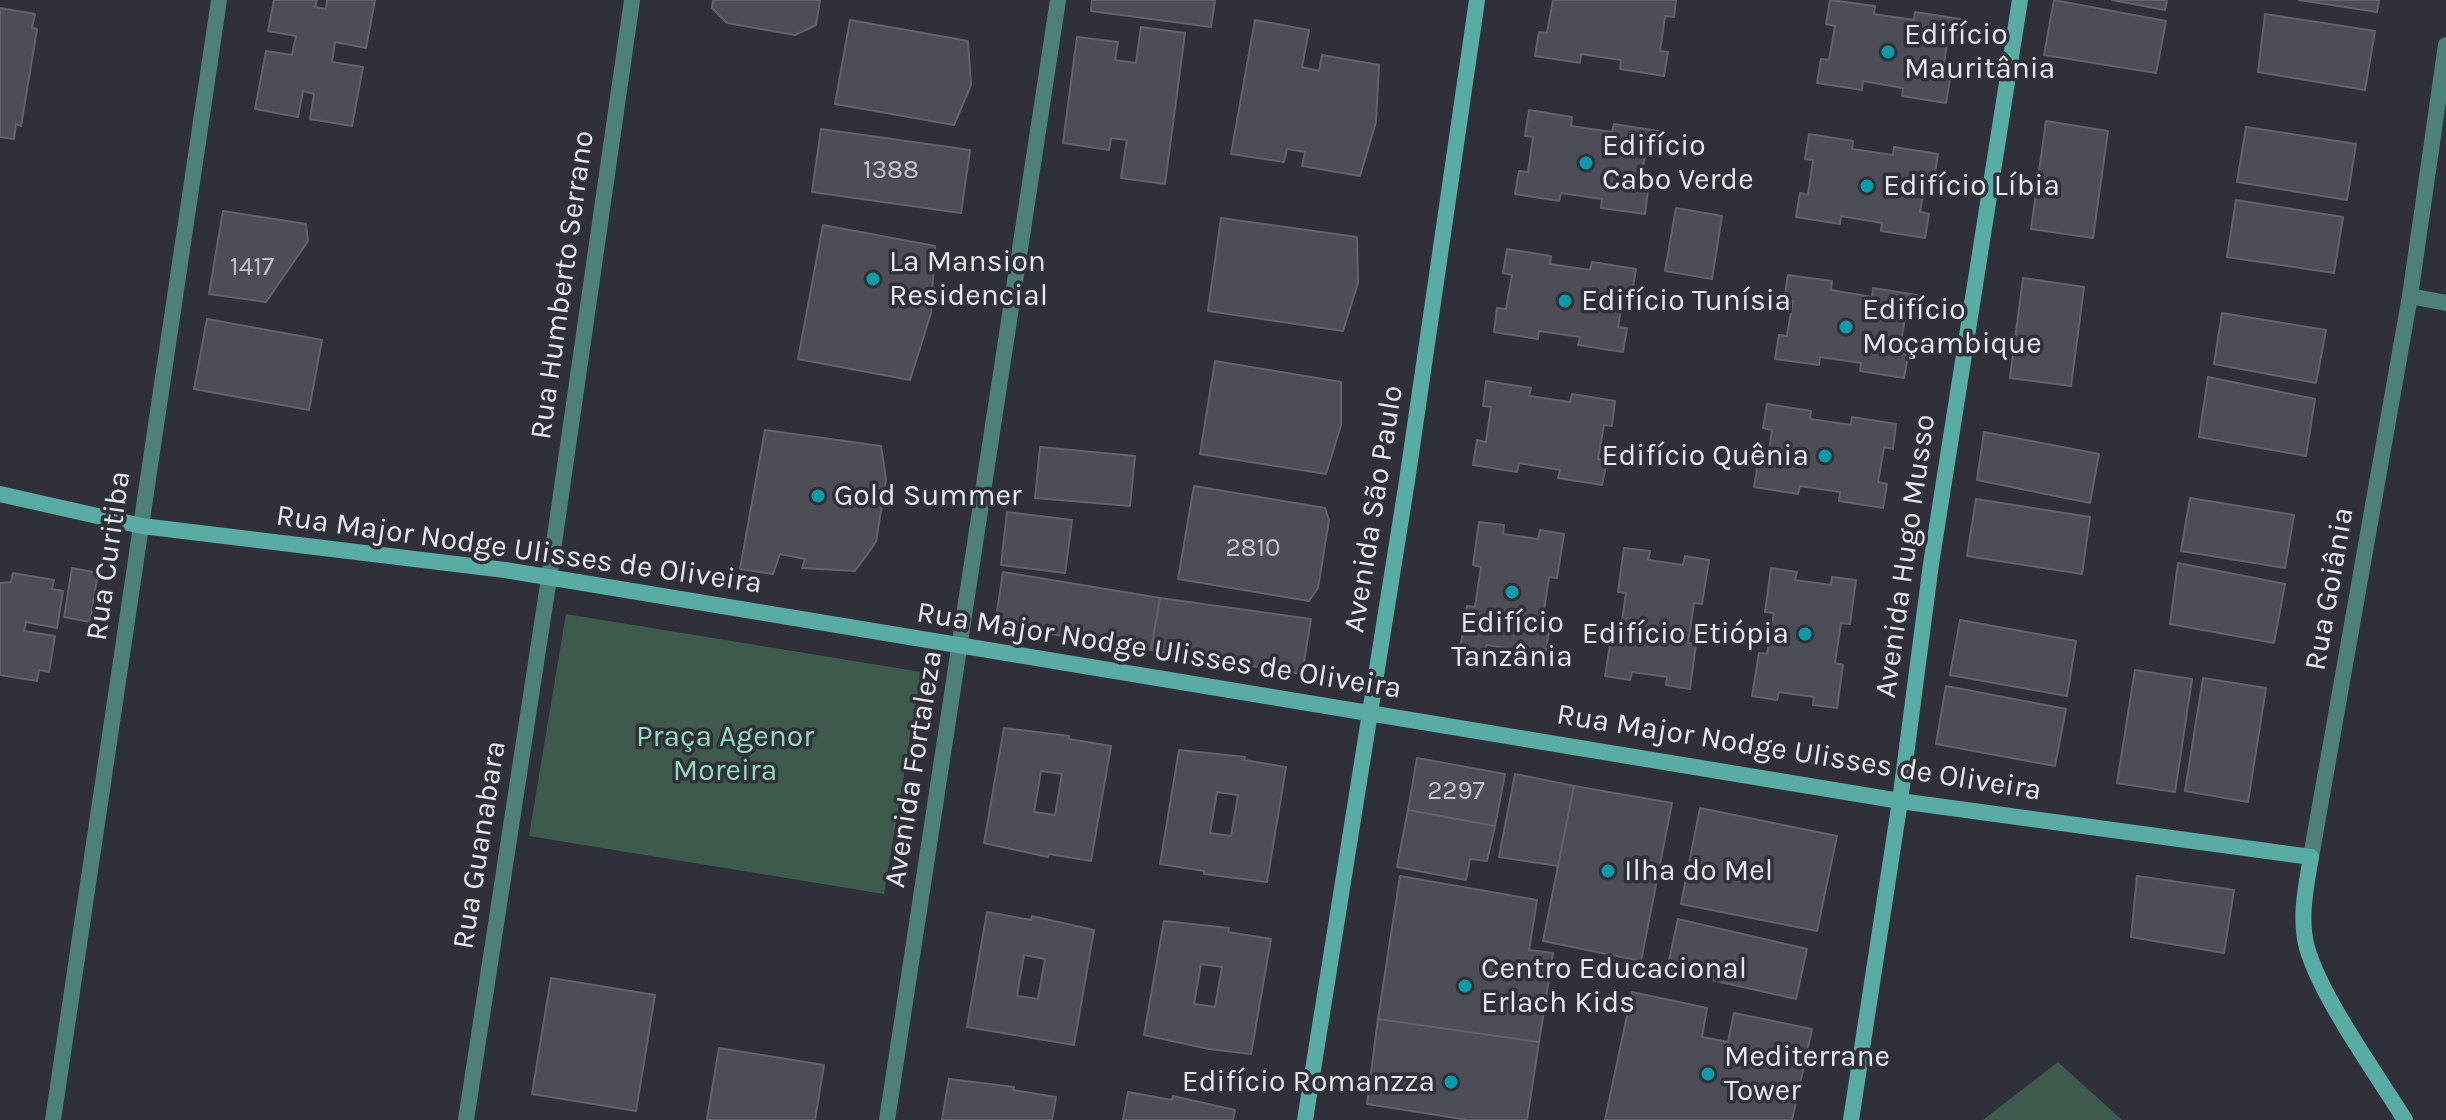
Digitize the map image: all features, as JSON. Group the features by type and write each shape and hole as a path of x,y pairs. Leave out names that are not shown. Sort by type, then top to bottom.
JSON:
{"main road":[{"name":"Avenida São Paulo","path":"1305,1120 1477,0"},
{"name":"Avenida Hugo Musso","path":"1851,1120 1900,801 1931,564 2020,0"},
{"name":"Rua Major Nodge Ulisses de Oliveira","path":"0,494 142,526 549,578 1900,801 2311,857"},
{"name":"Rua Goiânia","path":"2311,857 2303,907 2307,947 2322,984 2405,1120"}],"street":[{"name":"Rua Curitiba","path":"53,1120 219,0"},
{"name":"Rua Humberto Serrano","path":"549,578 632,0"},
{"name":"Avenida Fortaleza","path":"887,1120 1058,0"},
{"name":"Rua Goiânia","path":"2311,857 2410,296 2446,45"},
{"path":"2410,296 2446,303"},
{"name":"Rua Guanabara","path":"466,1120 549,578"}],"green space":[{"name":"Praça Agenor Moreira","path":"566,614 921,672 884,894 529,836"},
{"path":"2058,1062 2122,1120 1983,1120"}],"building":[{"path":"274,0 317,0 315,7 326,9 327,0 375,0 366,48 335,42 332,62 363,67 352,126 310,119 314,94 303,91 298,117 255,109 266,51 292,55 296,36 268,31"},
{"path":"713,0 820,0 816,25 795,35 727,23 712,8"},
{"path":"1092,0 1215,0 1211,27 1091,11"},
{"path":"1553,0 1676,0 1674,17 1665,16 1660,51 1668,52 1664,76 1620,69 1621,60 1581,54 1580,63 1535,56 1539,32 1547,33"},
{"name":"Edifício Mauritânia","path":"1830,0 1875,6 1874,14 1914,20 1915,12 1960,19 1956,44 1947,43 1942,77 1950,79 1946,103 1902,96 1903,88 1863,81 1862,90 1817,83 1821,59 1829,60 1835,26 1826,24"},
{"path":"2054,0 2166,21 2156,73 2044,55"},
{"path":"2112,0 2167,0 2165,10"},
{"path":"2299,0 2379,0 2377,12"},
{"path":"0,8 35,14 32,28 37,29 21,126 16,124 14,139 0,137"},
{"path":"2265,14 2375,31 2365,90 2258,72"},
{"path":"850,20 968,41 971,85 954,125 835,104"},
{"path":"1255,20 1309,30 1302,67 1319,71 1322,55 1379,65 1376,122 1360,176 1302,166 1305,152 1287,149 1284,162 1231,154"},
{"path":"1141,27 1185,33 1165,184 1121,178 1127,140 1111,138 1109,150 1063,143 1077,37 1118,42 1115,60 1136,63"},
{"name":"Edifício Cabo Verde","path":"1529,110 1572,117 1571,126 1612,132 1614,124 1658,131 1654,156 1645,154 1640,189 1648,190 1645,214 1601,208 1602,199 1561,193 1559,201 1515,194 1519,171 1528,172 1533,137 1525,136"},
{"path":"2046,121 2108,131 2093,238 2031,229"},
{"path":"2246,127 2356,144 2347,200 2237,182"},
{"path":"821,129 970,150 961,213 812,192"},
{"name":"Edifício Líbia","path":"1809,134 1853,141 1852,149 1893,155 1894,147 1938,154 1934,179 1926,178 1920,212 1929,214 1925,238 1881,231 1882,223 1841,216 1840,224 1796,217 1800,193 1808,195 1813,160 1805,159"},
{"path":"2236,200 2343,217 2334,273 2227,257"},
{"path":"1676,208 1722,216 1712,279 1665,271"},
{"path":"223,211 306,224 308,241 266,302 209,294"},
{"path":"1221,218 1357,237 1358,283 1343,331 1208,311"},
{"name":"La Mansion Residencial","path":"823,225 935,246 931,313 910,380 798,359"},
{"name":"Edifício Tunísia","path":"1507,249 1551,256 1550,264 1590,270 1592,262 1636,269 1632,294 1624,292 1618,327 1627,328 1623,352 1578,345 1580,337 1539,331 1538,339 1494,332 1497,308 1506,309 1512,275 1503,273"},
{"name":"Edifício Moçambique","path":"1788,275 1832,281 1831,290 1872,297 1873,288 1917,295 1914,319 1905,318 1899,353 1908,355 1904,378 1860,371 1861,363 1820,357 1819,365 1775,359 1779,335 1787,336 1793,301 1784,300"},
{"path":"2023,278 2084,287 2071,386 2010,378"},
{"path":"2222,313 2326,330 2316,383 2214,364"},
{"path":"207,319 322,340 309,410 194,389"},
{"path":"1215,361 1341,382 1341,425 1326,474 1200,454"},
{"path":"2208,377 2315,399 2306,456 2199,437"},
{"path":"1486,381 1531,388 1529,396 1570,402 1572,394 1615,401 1612,426 1604,425 1598,459 1607,461 1602,485 1558,478 1560,470 1519,463 1517,472 1473,465 1477,440 1486,442 1491,407 1483,406"},
{"name":"Edifício Quênia","path":"1767,404 1811,411 1810,419 1851,425 1852,417 1896,424 1893,449 1884,447 1878,482 1887,484 1883,508 1839,501 1840,492 1800,486 1798,494 1754,487 1758,463 1767,465 1772,430 1763,428"},
{"name":"Gold Summer","path":"765,430 881,446 886,479 876,542 855,571 802,568 805,559 780,554 773,574 740,569"},
{"path":"1984,432 2099,454 2090,503 1977,480"},
{"path":"1040,447 1135,456 1130,506 1035,498"},
{"path":"1194,486 1325,508 1329,520 1318,588 1309,601 1178,579"},
{"path":"2190,498 2294,515 2285,568 2181,551"},
{"path":"1976,499 2090,517 2082,574 1967,556"},
{"path":"1007,512 1072,520 1065,573 1001,565"},
{"name":"Edifício Tanzânia","path":"1479,522 1504,525 1503,534 1538,539 1540,530 1564,534 1557,578 1549,577 1543,617 1551,619 1544,662 1520,659 1522,650 1486,645 1485,654 1460,650 1467,606 1475,607 1481,567 1473,565"},
{"path":"1624,548 1650,551 1648,560 1683,565 1685,556 1709,560 1702,604 1694,603 1688,643 1696,644 1690,689 1666,685 1667,677 1632,672 1630,680 1605,676 1612,632 1620,634 1626,593 1618,592"},
{"path":"2178,563 2285,584 2274,643 2170,624"},
{"path":"72,568 98,573 90,622 64,617"},
{"name":"Edifício Etiópia","path":"1771,568 1797,572 1795,580 1831,585 1832,577 1856,580 1850,624 1841,623 1835,663 1843,665 1837,708 1813,705 1814,697 1779,692 1777,700 1752,696 1759,653 1767,654 1774,613 1765,612"},
{"path":"1003,572 1160,598 1151,650 995,625"},
{"path":"13,573 54,580 52,589 63,591 57,628 26,622 24,631 55,636 49,672 39,670 37,681 0,675 0,583 11,582"},
{"path":"1160,598 1311,619 1302,674 1151,650"},
{"path":"1960,620 2076,641 2067,696 1950,675"},
{"path":"2135,670 2192,679 2175,792 2117,783"},
{"path":"2203,678 2266,688 2248,802 2185,791"},
{"path":"1946,686 2066,709 2055,766 1936,744"},
{"path":"1004,728 1069,736 1069,739 1111,746 1091,861 1049,854 1048,857 984,843","holes":["1041,771 1062,774 1055,815 1034,812"]},
{"path":"1179,750 1245,757 1244,760 1286,767 1267,882 1204,874 1204,871 1160,864","holes":["1217,792 1238,795 1231,836 1210,833"]},
{"path":"1417,758 1505,774 1495,826 1408,810"},
{"path":"1515,774 1574,786 1558,866 1499,857"},
{"name":"Ilha do Mel","path":"1574,786 1672,803 1641,961 1543,941"},
{"path":"1700,808 1837,836 1817,931 1681,904"},
{"path":"1408,810 1495,826 1487,861 1470,859 1466,880 1397,867"},
{"name":"Centro Educacional Erlach Kids","path":"1400,876 1537,900 1529,950 1553,953 1539,1042 1378,1019"},
{"path":"2137,876 2234,890 2224,953 2131,937"},
{"path":"987,912 1031,920 1032,916 1094,930 1074,1045 967,1027","holes":["1024,955 1045,959 1038,999 1017,996"]},
{"path":"1678,919 1807,949 1796,999 1667,970"},
{"path":"1164,921 1229,928 1228,932 1271,939 1251,1054 1209,1049 1144,1035","holes":["1201,964 1222,967 1215,1007 1194,1004"]},
{"path":"551,978 655,995 636,1111 532,1094"},
{"name":"Mediterrane Tower","path":"1632,992 1707,1008 1702,1037 1728,1042 1734,1013 1812,1029 1792,1120 1605,1120"},
{"name":"Edifício Romanzza","path":"1378,1019 1539,1042 1527,1120 1468,1120 1367,1104"},
{"path":"719,1048 824,1065 815,1120 707,1120"},
{"path":"949,1079 1014,1087 1013,1090 1056,1097 1052,1120 942,1120"},
{"path":"1128,1092 1172,1100 1173,1096 1235,1110 1233,1120 1123,1120"}],"place":[{"name":"Edifício Mauritânia","path":"1888,52"},
{"name":"Edifício Cabo Verde","path":"1586,163"},
{"name":"Edifício Líbia","path":"1867,186"},
{"name":"La Mansion Residencial","path":"873,279"},
{"name":"Edifício Tunísia","path":"1565,301"},
{"name":"Edifício Moçambique","path":"1846,327"},
{"name":"Edifício Quênia","path":"1825,456"},
{"name":"Gold Summer","path":"818,496"},
{"name":"Edifício Tanzânia","path":"1512,592"},
{"name":"Edifício Etiópia","path":"1805,634"},
{"name":"Ilha do Mel","path":"1608,871"},
{"name":"Centro Educacional Erlach Kids","path":"1465,986"},
{"name":"Mediterrane Tower","path":"1708,1074"},
{"name":"Edifício Romanzza","path":"1451,1082"}]}
